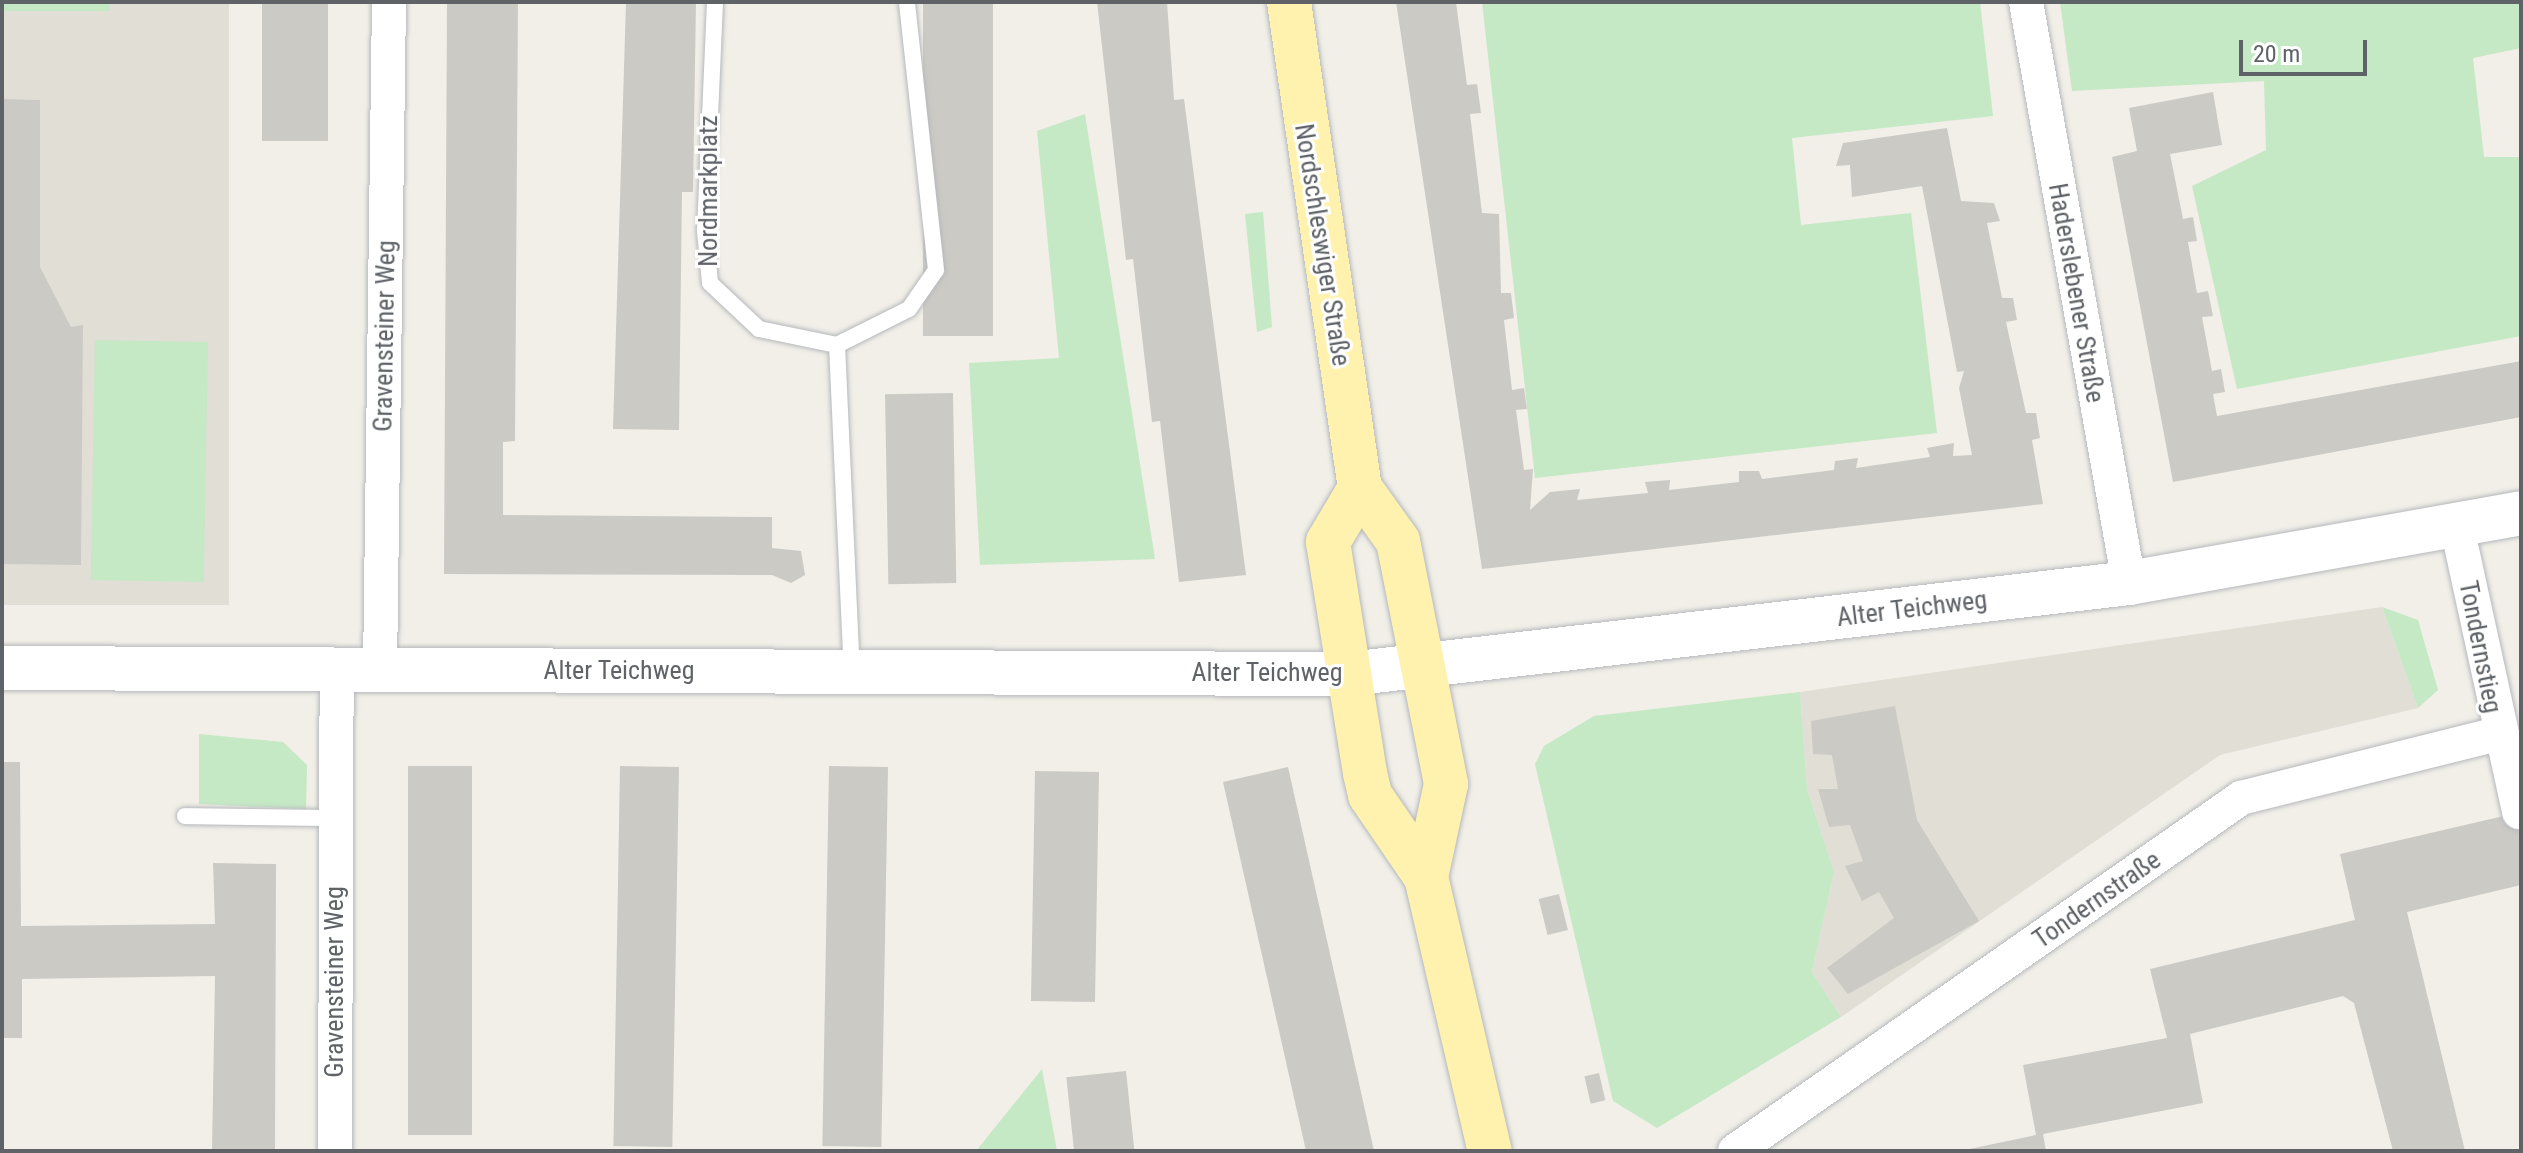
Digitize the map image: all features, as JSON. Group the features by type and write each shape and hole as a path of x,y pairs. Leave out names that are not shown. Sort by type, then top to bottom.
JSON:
{"main road":[{"name":"Nordschleswiger Straße","path":"1289,2 1360,488 1398,541 1446,784 1426,877"},
{"name":"Nordschleswiger Straße","path":"1360,488 1328,542 1370,795 1426,877 1490,1151"}],"street":[{"name":"Gravensteiner Weg","path":"380,670 389,2"},
{"name":"Haderslebener Straße","path":"2026,2 2129,583"},
{"name":"Alter Teichweg","path":"2,668 1349,674 2129,583 2457,527 2521,513"},
{"name":"Tondernstieg","path":"2457,527 2498,734 2519,812"},
{"name":"Gravensteiner Weg","path":"335,1151 337,669"},
{"name":"Tondernstraße","path":"1735,1151 2241,798 2498,734"}],"lane":[{"name":"Nordmarkplatz","path":"715,2 705,231 710,283 759,329 837,345"},
{"path":"852,672 837,345 909,309 936,270 907,2"},
{"path":"185,816 335,818"}],"shaded area":[{"path":"2,2 229,2 229,605 2,605"},
{"path":"2382,607 2418,708 2220,755 1841,1017 1812,972 1834,872 1807,789 1800,692"}],"green space":[{"path":"2,2 110,2 110,11 2,11"},
{"path":"1482,2 1980,2 1993,116 1792,138 1801,225 1911,213 1937,433 1535,478"},
{"path":"2060,2 2521,2 2521,48 2473,58 2484,157 2521,157 2521,336 2237,389 2192,186 2266,150 2264,81 2072,91"},
{"path":"1085,114 1155,559 980,565 969,363 1059,358 1037,131"},
{"path":"1263,212 1272,327 1257,332 1245,214"},
{"path":"95,340 208,342 204,582 91,580"},
{"path":"2382,607 2418,620 2438,690 2418,708"},
{"path":"1800,692 1807,789 1834,872 1812,972 1841,1017 1657,1128 1613,1101 1535,764 1544,746 1594,716"},
{"path":"199,734 283,742 307,765 306,809 199,804"},
{"path":"1042,1069 1057,1151 976,1151"}],"building":[{"path":"262,2 328,2 328,141 262,141"},
{"path":"447,2 518,2 515,441 503,442 503,515 772,517 772,548 801,551 805,575 791,583 772,575 444,574"},
{"path":"626,2 696,2 693,192 682,192 679,430 613,429"},
{"path":"923,2 993,2 993,336 923,336"},
{"path":"1097,2 1167,2 1174,100 1184,99 1246,575 1179,582 1160,421 1152,422 1133,259 1126,260"},
{"path":"1396,2 1456,2 1467,85 1477,84 1481,113 1470,114 1482,213 1499,214 1501,293 1511,293 1514,318 1504,320 1512,390 1524,388 1527,409 1516,410 1524,470 1533,469 1530,510 1550,492 1580,489 1577,500 1648,493 1645,482 1670,480 1669,490 1739,482 1739,471 1759,471 1762,479 1834,470 1835,461 1858,458 1856,468 1930,457 1927,448 1954,443 1953,456 1972,455 1959,388 1964,371 1957,372 1922,186 1852,197 1850,165 1836,166 1843,143 1947,128 1961,201 1994,203 2000,221 1987,223 2002,298 2013,298 2017,320 2006,322 2026,413 2036,413 2040,438 2032,440 2043,504 1482,569"},
{"path":"2213,92 2222,145 2170,154 2183,219 2193,217 2197,241 2188,242 2197,293 2208,291 2213,316 2202,317 2212,371 2221,369 2225,392 2213,394 2217,416 2521,361 2521,417 2173,482 2112,157 2137,151 2129,108"},
{"path":"2,99 40,100 40,267 71,327 83,325 81,565 2,564"},
{"path":"953,393 956,583 888,584 885,394"},
{"path":"1895,706 1917,820 1979,921 1848,994 1827,968 1894,918 1879,892 1862,901 1845,866 1863,861 1850,825 1829,827 1818,789 1838,789 1832,755 1813,754 1811,721"},
{"path":"2,762 20,762 21,926 215,924 213,863 276,864 275,1151 212,1151 215,976 22,979 22,1038 2,1038"},
{"path":"408,766 472,766 472,1135 408,1135"},
{"path":"620,766 679,767 672,1147 613,1146"},
{"path":"829,766 888,767 881,1147 822,1146"},
{"path":"1288,767 1374,1151 1306,1151 1223,782"},
{"path":"1035,771 1099,772 1095,1002 1031,1001"},
{"path":"2521,812 2521,885 2407,912 2465,1151 2393,1151 2354,1003 2343,996 2190,1034 2203,1103 2043,1134 2046,1151 1960,1151 2036,1135 2023,1065 2167,1038 2150,969 2355,920 2340,854"},
{"path":"1559,894 1568,930 1548,935 1539,899"},
{"path":"1126,1071 1134,1151 1074,1151 1066,1077"},
{"path":"1599,1073 1605,1100 1591,1104 1584,1076"}]}
